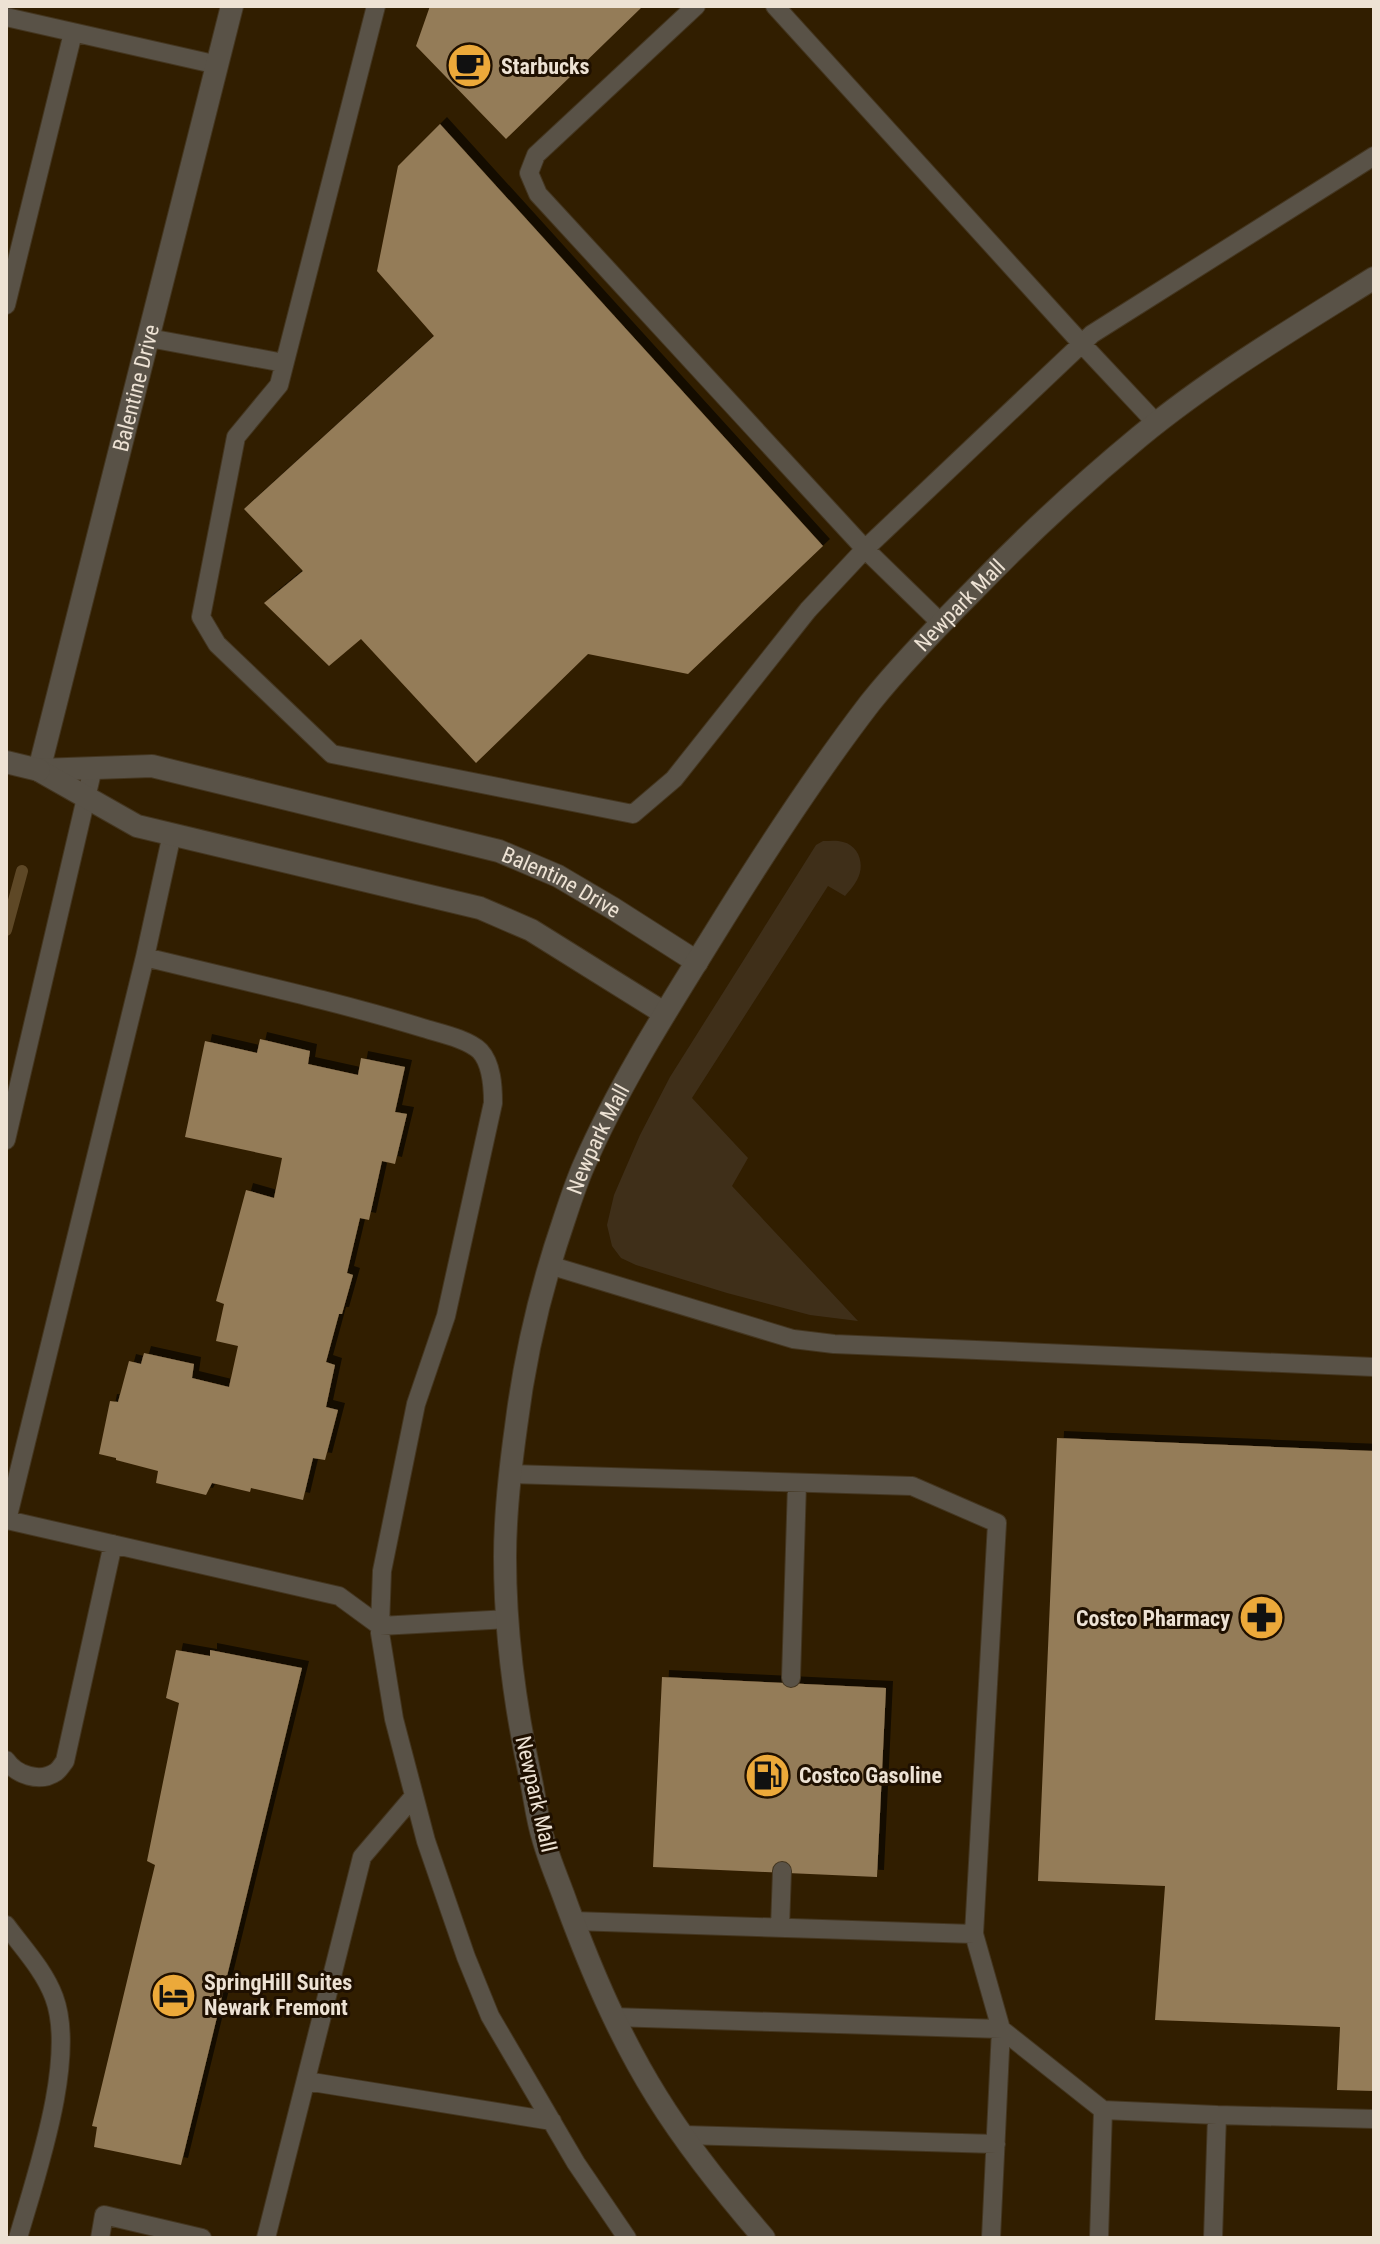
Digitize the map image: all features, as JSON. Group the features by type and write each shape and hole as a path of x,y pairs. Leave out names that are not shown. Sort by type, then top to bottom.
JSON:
{"street":[{"name":"Balentine Drive","path":"39,770 232,6"},
{"name":"Newpark Mall","path":"764,2238 683,2135 654,2092 612,2017 542,1836 524,1749 510,1653 505,1558 510,1474 531,1331 549,1265 581,1169 620,1090 664,1013 767,848 814,778 873,700 941,623 1072,495 1221,375 1374,278"},
{"name":"Balentine Drive","path":"6,762 39,770 152,766 499,851 558,876 697,962"},
{"name":"Balentine Drive","path":"39,770 137,826 480,908 531,930 664,1013"}],"lane":[{"path":"376,6 279,385 236,437 201,617 217,644 332,754 633,814 674,779 808,610 865,549 1092,334 1374,156"},
{"path":"696,6 536,155 529,173 538,194 865,549 941,623"},
{"path":"775,6 1157,424"},
{"path":"6,17 218,65"},
{"path":"6,305 73,33"},
{"path":"149,338 284,363"},
{"path":"6,1140 93,768"},
{"path":"172,834 7,1523 339,1596 380,1626 509,1619"},
{"path":"145,957 394,1019 462,1040 480,1051 488,1067 493,1081 493,1103 446,1316 416,1404 382,1571 380,1626 394,1719 414,1796 466,1957 490,2016 576,2163 627,2238"},
{"path":"549,1265 793,1339 834,1344 1374,1367"},
{"path":"510,1474 912,1486 997,1523 974,1934 1001,2029 991,2238"},
{"path":"791,1678 797,1484"},
{"path":"6,1760 12,1769 23,1775 41,1777 56,1772 65,1761 113,1544"},
{"path":"266,2238 362,1857 414,1796"},
{"path":"780,1928 782,1871"},
{"path":"573,1921 974,1934"},
{"path":"6,1925 54,1996 60,2019 62,2053 43,2150 18,2238"},
{"path":"612,2017 1001,2029 1103,2110 1374,2119"},
{"path":"306,2081 552,2121"},
{"path":"1099,2238 1103,2110"},
{"path":"1213,2238 1217,2115"},
{"path":"683,2135 996,2144"},
{"path":"100,2238 104,2215 202,2238"}],"shaded area":[{"path":"6,6 1374,6 1374,2238 6,2238"},
{"path":"823,841 841,841 857,852 861,863 857,880 845,896 828,886 692,1098 748,1158 732,1186 858,1321 810,1315 636,1265 621,1258 612,1246 607,1225 614,1195 670,1077 816,845"}],"building":[{"path":"430,6 643,6 506,139 416,46"},
{"path":"440,124 823,546 688,674 588,654 476,763 361,639 329,666 264,603 303,571 244,509 434,336 377,271 398,166"},
{"path":"260,1039 310,1051 308,1064 358,1075 361,1058 405,1067 395,1112 407,1114 395,1164 382,1161 369,1220 360,1218 347,1273 353,1275 326,1362 335,1365 326,1407 338,1410 325,1460 313,1458 303,1500 212,1483 206,1495 156,1483 158,1471 99,1454 110,1401 118,1402 129,1361 141,1364 144,1353 194,1364 192,1378 229,1387 238,1346 216,1341 224,1304 216,1301 246,1190 274,1198 282,1158 185,1137 205,1041 257,1053"},
{"path":"1057,1438 1374,1451 1374,2091 1337,2090 1340,2027 1155,2020 1165,1886 1038,1881"},
{"name":"SpringHill Suites Newark Fremont","path":"176,1650 210,1656 210,1650 302,1668 181,2165 94,2147 97,2127 92,2126 155,1865 147,1861 179,1703 166,1698"},
{"path":"662,1677 886,1688 877,1877 653,1867"}],"waterway":[{"path":"6,930 22,871"}],"place":[{"name":"Starbucks","path":"470,66"},
{"name":"Costco Pharmacy","path":"1261,1618"},
{"name":"Costco Gasoline","path":"768,1775"},
{"name":"SpringHill Suites Newark Fremont","path":"173,1995"}]}
